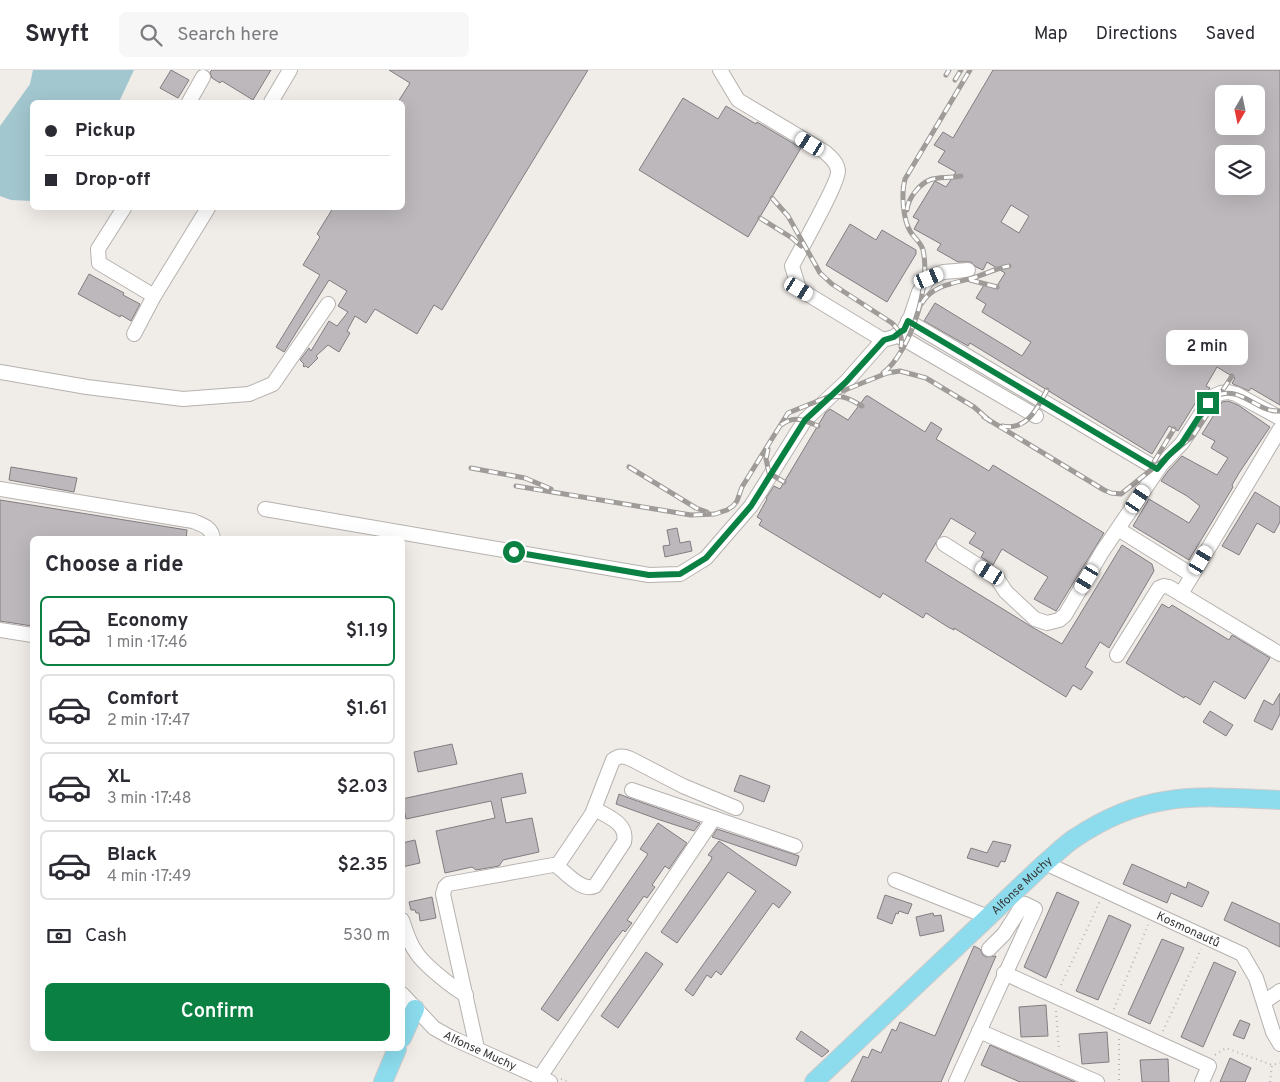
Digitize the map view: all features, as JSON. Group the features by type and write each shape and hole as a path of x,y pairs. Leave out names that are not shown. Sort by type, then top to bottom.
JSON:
{"main road":[{"name":"Alfonse Muchy","path":"814,1082 1045,863 1073,839 1104,820 1130,808 1152,802 1192,797 1280,800"},
{"path":"405,1032 416,1009"},
{"path":"382,1082 396,1051"}],"street":[{"path":"272,100 290,70"},
{"path":"720,70 738,100 825,152 836,162 838,172 825,203 792,266 799,289 1036,416"},
{"path":"190,100 203,77"},
{"path":"123,210 98,250 99,263 154,296"},
{"path":"134,334 154,296 207,210"},
{"path":"265,509 649,575 680,574 706,558 751,506 805,420 890,337 904,330 919,292 929,278 944,272 968,270"},
{"path":"0,372 183,399 249,394 273,384 328,304"},
{"path":"908,321 1157,469"},
{"path":"944,544 996,577 1006,592 1035,619 1047,623 1059,620 1065,616 1157,469 1182,443 1214,396 1228,392 1236,394 1280,418"},
{"path":"1181,594 1280,429"},
{"path":"0,490 193,521 207,527 212,536"},
{"path":"1118,529 1192,575"},
{"path":"1117,655 1159,588 1164,586 1181,594 1280,654"},
{"path":"0,630 30,635"},
{"path":"557,866 594,809 613,760 617,756 623,756 683,786 736,808"},
{"path":"632,790 794,846"},
{"path":"477,1048 443,894 445,886 550,865 557,866 584,887 591,888 595,886 624,842 625,836 622,826 594,809"},
{"path":"545,1080 714,818"},
{"name":"Kosmonautů","path":"1045,863 1104,892 1242,954 1256,978 1273,1032 1280,1044"},
{"path":"895,880 988,917"},
{"path":"956,1082 1004,973 1035,909 1025,904 1004,934 989,949"},
{"path":"405,928 416,954 454,988 466,995"},
{"path":"1004,973 1206,1064 1202,1082"},
{"path":"1264,1002 1280,991"},
{"name":"Alfonse Muchy","path":"405,997 434,1028 545,1080"},
{"path":"979,1030 1097,1082"}],"path":[{"path":"1060,1066 1056,996 1104,892"},
{"path":"1120,1082 1113,1022 1153,914"},
{"path":"1158,1042 1206,938"},
{"path":"1206,1064 1226,1048 1272,1065 1280,1063"},
{"path":"1270,1082 1272,1065"}],"water":[{"path":"33,70 134,70 120,100 30,100 30,201 11,200 0,196 0,126 30,84"}],"building":[{"path":"171,70 189,80 178,98 160,88"},
{"path":"212,70 271,70 253,100 222,81 220,83 212,78 210,72"},
{"path":"389,70 588,70 442,310 434,305 417,334 375,309 366,323 355,316 347,331 350,333 339,352 328,345 316,356 318,358 308,368 304,367 300,360 309,348 311,351 329,321 337,326 348,312 338,306 347,291 329,280 284,352 276,347 320,275 303,265 320,237 317,234 332,210 405,210 405,100 399,100 410,83"},
{"path":"993,70 1280,70 1280,405 1251,388 1249,391 1233,384 1235,378 1217,367 1206,386 1210,388 1198,403 1196,402 1178,431 1169,426 1152,454 970,343 968,346 924,321 935,303 1022,356 1031,342 982,312 986,304 976,298 984,285 989,285 995,289 1005,273 987,262 983,270 971,262 958,262 937,250 941,244 914,229 919,220 913,217 935,181 946,187 956,172 938,162 945,151 934,145 943,132 953,138","holes":["1011,205 1029,216 1019,233 1001,222"]},
{"path":"683,98 718,119 726,106 801,148 748,237 639,170"},
{"path":"850,224 876,240 882,230 916,250 916,254 887,302 826,265"},
{"path":"89,274 140,304 131,321 78,294"},
{"path":"866,396 925,432 931,422 942,429 936,439 989,471 993,465 1104,533 1056,611 1034,599 1048,577 1002,549 993,565 981,557 984,552 969,543 976,533 951,518 925,561 1032,627 1062,644 1122,545 1152,564 1154,571 1109,648 1100,642 1085,667 1093,672 1081,690 1073,685 1066,697 954,628 954,630 926,613 923,618 883,593 880,598 759,525 762,520 757,517 766,498 774,486 780,489 826,412 830,409 848,420"},
{"path":"1228,401 1238,405 1270,427 1239,473 1232,485 1233,487 1189,560 1133,526 1149,499 1189,523 1200,506 1161,481 1182,456 1217,475 1228,458 1211,448 1215,441 1202,434 1222,402"},
{"path":"11,467 77,478 74,492 9,480"},
{"path":"1255,492 1280,507 1280,522 1274,533 1257,523 1239,555 1222,546"},
{"path":"0,500 187,530 186,536 30,536 30,626 0,621"},
{"path":"677,528 680,543 690,541 692,551 665,557 663,546 670,545 667,530"},
{"path":"1162,604 1169,608 1172,605 1229,640 1232,635 1270,658 1245,699 1214,681 1200,705 1185,696 1184,698 1126,663"},
{"path":"1280,693 1280,714 1272,730 1254,721 1264,700 1273,705"},
{"path":"1210,711 1233,725 1226,736 1203,722"},
{"path":"452,744 457,764 418,772 414,752"},
{"path":"522,773 526,793 501,798 506,823 532,818 539,852 503,860 499,866 476,870 472,867 445,873 436,831 495,818 491,801 406,819 405,798"},
{"path":"740,775 770,786 764,802 734,791"},
{"path":"619,794 700,823 694,831 660,820 616,804"},
{"path":"658,823 687,843 669,869 665,866 652,885 655,887 647,898 644,896 627,920 632,923 625,932 623,930 612,944 558,1021 541,1009 648,854 640,849"},
{"path":"717,829 799,856 796,866 712,837"},
{"path":"415,840 420,863 405,866 405,842"},
{"path":"719,841 791,892 779,908 773,903 721,975 716,971 711,978 707,975 693,996 685,990 756,891 728,872 677,943 661,932 711,860 712,857 708,855"},
{"path":"993,841 1011,845 1005,862 1001,861 998,867 967,858 971,848 987,853"},
{"path":"1132,864 1186,888 1188,882 1209,892 1202,907 1171,893 1167,903 1123,884"},
{"path":"1057,892 1079,902 1046,978 1024,967"},
{"path":"885,895 912,904 908,914 899,911 898,914 896,913 892,924 877,918"},
{"path":"432,897 436,918 420,921 419,913 411,910 409,902"},
{"path":"1232,902 1280,924 1280,947 1224,920"},
{"path":"933,913 934,916 941,915 944,931 920,936 916,917"},
{"path":"1109,915 1131,925 1098,1000 1076,991"},
{"path":"1162,939 1184,948 1150,1024 1128,1014"},
{"path":"974,946 980,949 986,957 996,956 941,1082 851,1082 863,1056 868,1058 872,1049 881,1053 892,1029 896,1031 900,1022 935,1036"},
{"path":"646,952 663,964 618,1028 601,1016"},
{"path":"1214,962 1236,972 1203,1047 1181,1037"},
{"path":"1046,1005 1048,1036 1021,1037 1019,1007"},
{"path":"1240,1020 1250,1024 1244,1039 1233,1035"},
{"path":"801,1031 829,1051 822,1057 796,1039"},
{"path":"1107,1032 1109,1062 1082,1064 1079,1034"},
{"path":"990,1045 1075,1082 1020,1082 981,1065"},
{"path":"1230,1058 1251,1068 1245,1082 1220,1082"},
{"path":"1168,1059 1169,1082 1142,1082 1140,1060"}],"railway":[{"path":"946,75 949,70"},
{"path":"955,80 961,70"},
{"path":"883,373 893,363 910,334 924,281 925,264 923,250 910,231 904,213 903,191 905,179 970,70"},
{"path":"907,210 912,196 926,182 936,178 961,176"},
{"path":"772,198 788,216 820,273 832,284 892,323 900,334 901,347"},
{"path":"760,218 792,238 801,246"},
{"path":"922,303 932,292 939,288 1009,266"},
{"path":"970,280 997,287"},
{"path":"516,486 691,515 715,514 727,510 737,501 742,487 788,413 887,373 900,371 926,378 974,407 990,421"},
{"path":"984,417 1104,490 1121,494 1193,436 1232,376"},
{"path":"1002,426 1011,427 1025,422 1035,411 1047,390"},
{"path":"1218,395 1234,394 1272,411 1280,411"},
{"path":"832,397 844,397 862,406"},
{"path":"781,425 795,419 804,420 818,426"},
{"path":"1154,462 1174,429"},
{"path":"768,449 766,459 769,473 784,482"},
{"path":"629,467 696,508 707,512"},
{"path":"471,468 525,478 551,489"}],"route":[{"path":"514,552 649,575 680,574 706,558 751,506 805,420 846,382 884,340 894,337 904,330 908,321 1157,469 1182,443 1208,403"}]}
